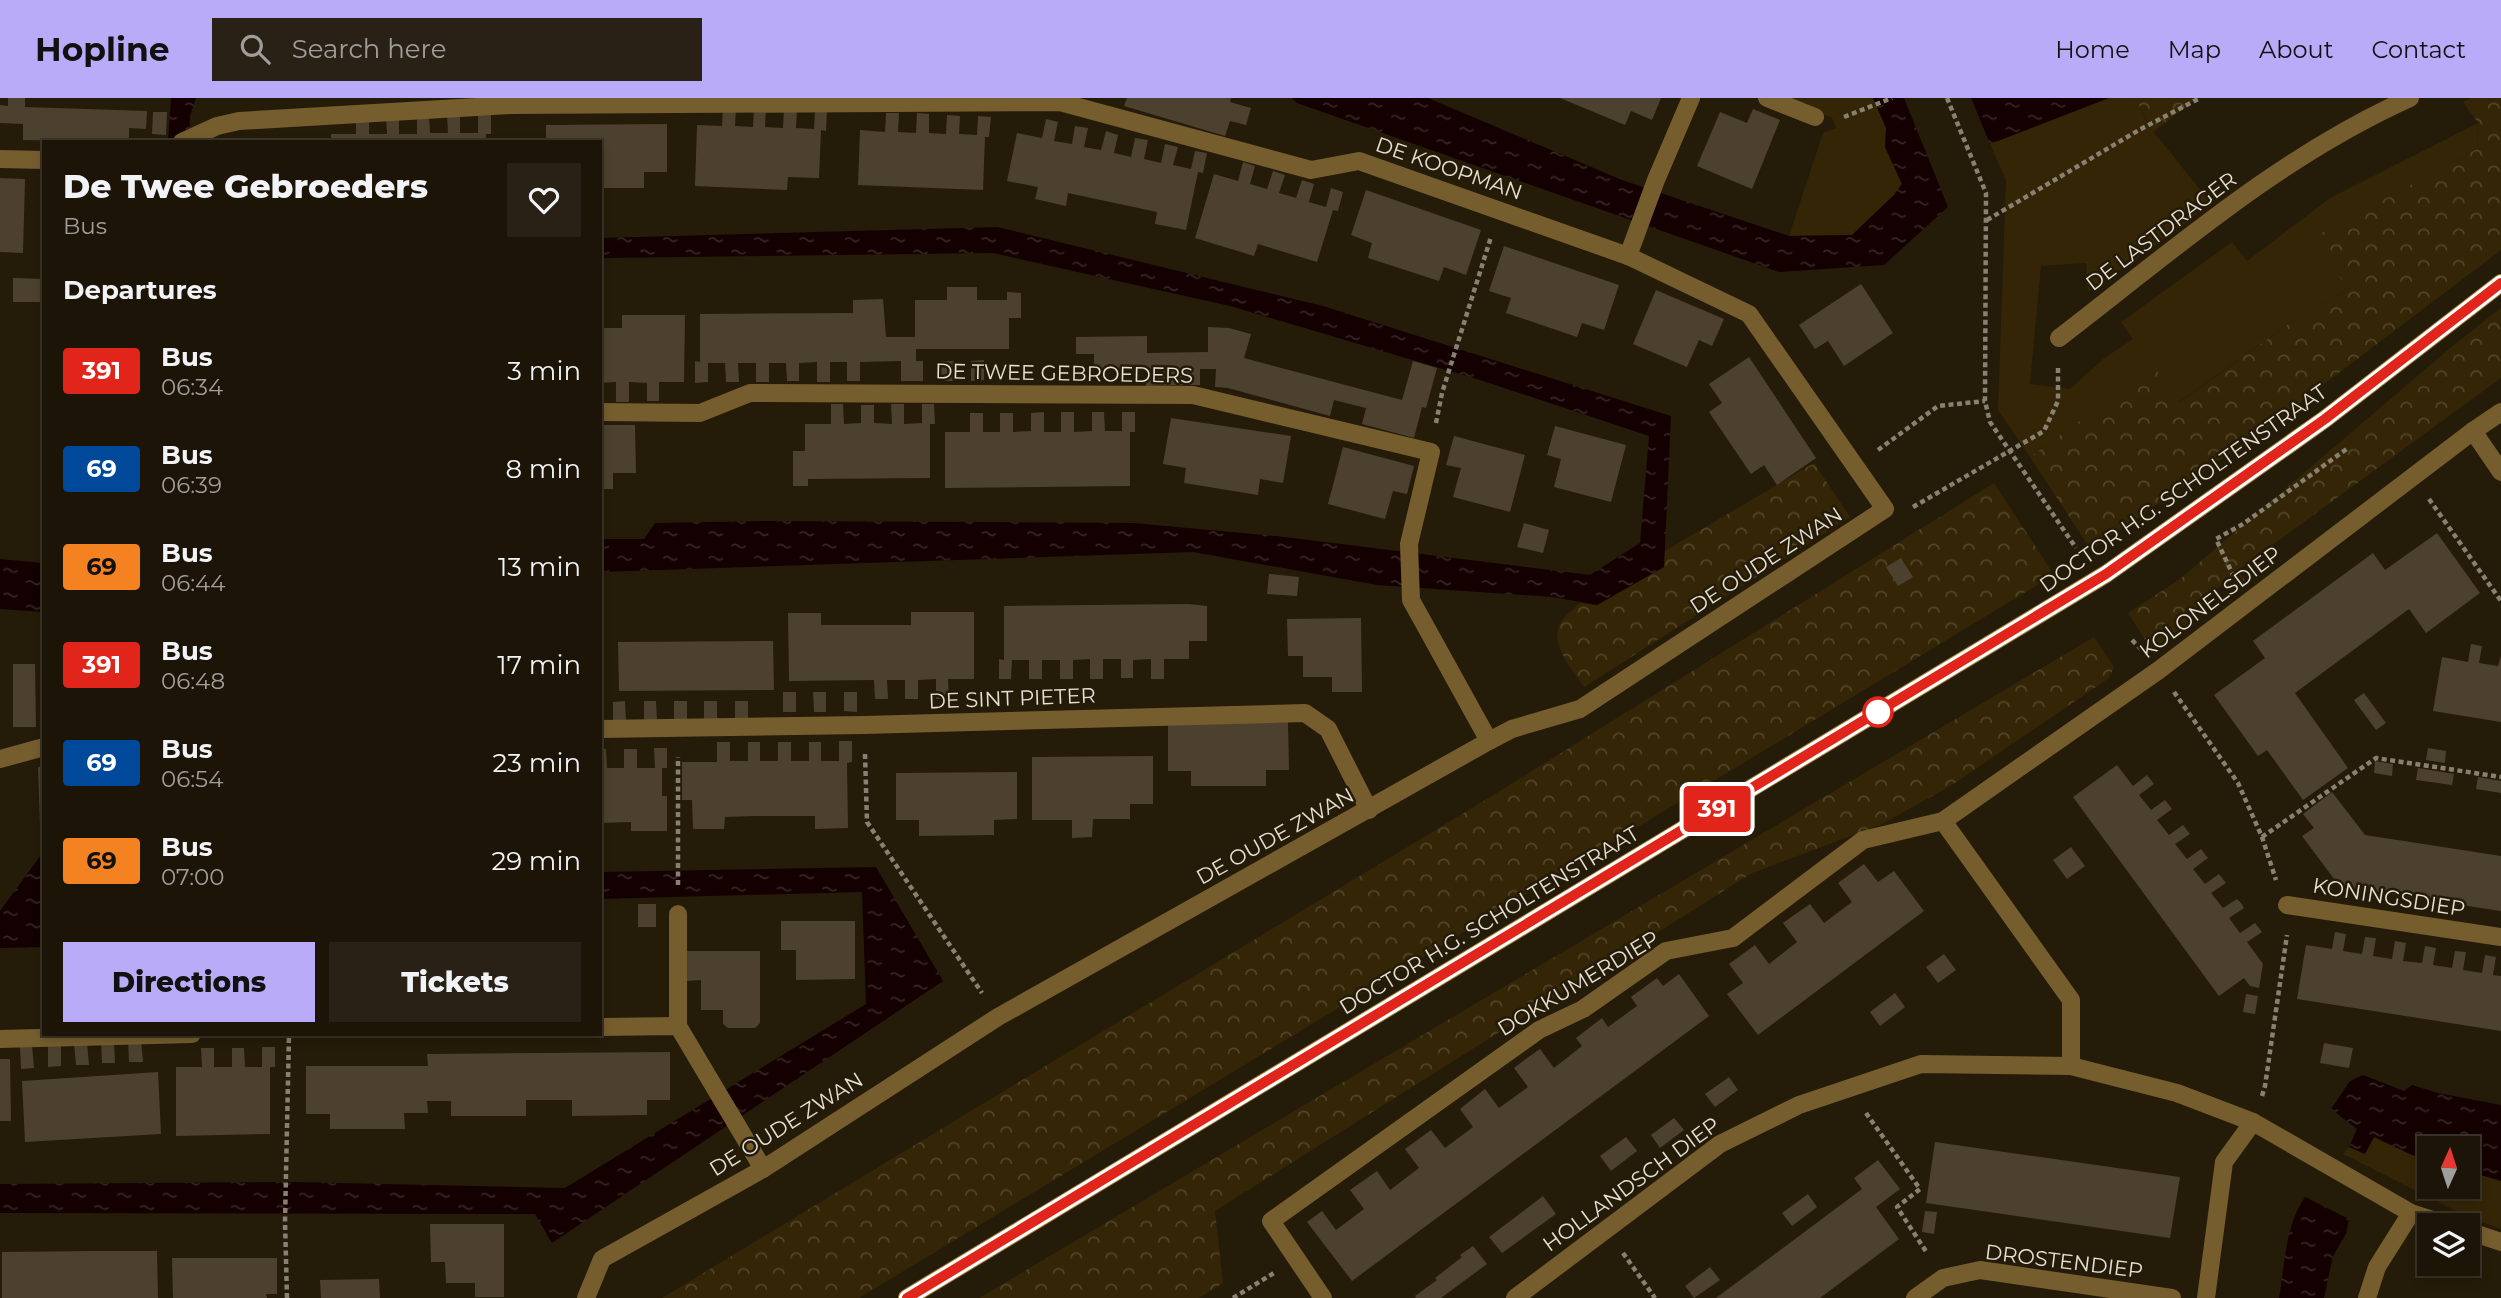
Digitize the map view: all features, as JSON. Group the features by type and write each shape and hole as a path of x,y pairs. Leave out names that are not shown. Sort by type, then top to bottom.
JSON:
{"main road":[{"name":"DOCTOR H.G. SCHOLTENSTRAAT","path":"907,1298 2106,574 2325,419 2501,283"}],"street":[{"path":"1628,256 1656,180 1691,98"},
{"path":"1768,98 1815,117"},
{"name":"DE LASTDRAGER","path":"2059,338 2283,168 2365,118 2410,98"},
{"name":"DE KOOPMAN","path":"190,138 217,126 239,121 510,105 1060,102 1311,170 1359,161 1628,256 1749,314 1885,509"},
{"path":"0,159 42,160"},
{"name":"DE TWEE GEBROEDERS","path":"602,412 700,414 750,393 1193,395 1431,452 1409,544 1410,600 1489,741"},
{"name":"KOLONELSDIEP","path":"1943,821 2159,670 2473,430 2501,412"},
{"path":"2473,430 2501,472"},
{"name":"DE OUDE ZWAN","path":"586,1298 602,1259 763,1169 998,1017 1489,741 1512,729 1580,709 1885,509"},
{"name":"DE SINT PIETER","path":"602,729 1305,713 1328,729 1369,810"},
{"path":"0,759 42,748"},
{"path":"1943,821 2071,1000 2070,1066"},
{"name":"DOKKUMERDIEP","path":"1323,1298 1271,1221 1539,1030 1583,1009 1666,951 1733,938 1863,840 1943,821"},
{"name":"KONINGSDIEP","path":"2287,905 2501,937"},
{"path":"678,914 678,1026 763,1169"},
{"path":"602,1027 678,1026"},
{"path":"0,1039 115,1036"},
{"name":"HOLLANDSCH DIEP","path":"1515,1298 1720,1144 1800,1105 1921,1064 2070,1066 2177,1093 2253,1122 2417,1215"},
{"path":"2206,1298 2224,1162 2253,1122"},
{"path":"2367,1298 2377,1267 2412,1213"},
{"path":"2480,1235 2501,1242"},
{"name":"DROSTENDIEP","path":"1915,1298 1943,1278 1980,1270 2172,1298"}],"path":[{"path":"1862,110 1892,98"},
{"path":"1947,98 1986,193 1985,401 1990,422 2076,548"},
{"path":"1987,220 2139,130 2200,98"},
{"path":"1442,393 1500,210"},
{"path":"1885,509 1907,510 2044,431 2058,401 2059,338"},
{"path":"1857,466 1938,407 1985,401"},
{"path":"2251,600 2229,571 2216,540 2243,524 2348,448"},
{"path":"2413,476 2501,601"},
{"name":"KONINGSDIEP","path":"2159,670 2238,783 2262,837 2274,877 2287,905"},
{"path":"864,725 867,822 998,1017"},
{"path":"678,728 678,853"},
{"path":"2262,837 2376,758 2501,777"},
{"path":"2253,1122 2265,1086 2289,926 2287,905"},
{"path":"287,1298 285,1221 289,1036"},
{"path":"1848,1087 1920,1189 1897,1207 1943,1278"},
{"path":"1606,1229 1655,1298"},
{"path":"1233,1298 1296,1260"}],"green space":[{"path":"1784,98 1873,98 1886,128 1885,147 1902,184 1852,235 1789,236 1823,133 1836,128 1832,118"},
{"path":"2109,98 2135,98 2149,126 2211,203 2149,250 2088,291 2086,263 2041,266 2030,384 2070,389 2103,359 2133,339 2121,322 2232,242 2247,261 2330,198 2478,123 2477,149 2313,238 2348,289 2290,323 2179,402 2153,368 2030,457 1998,410 2006,180 1990,144"},
{"path":"2135,98 2198,98 2153,132"},
{"path":"2471,98 2501,98 2501,250 2269,426 2091,550 2030,457 2154,367 2180,402 2290,323 2348,289 2312,238 2477,149 2478,123 2463,102"},
{"path":"2501,308 2501,378 2238,570 2246,582 2234,591 2226,582 2203,599 2209,608 2166,641 2151,649 2128,613 2180,579 2449,349"},
{"path":"1814,463 1850,517 1584,687 1562,654 1557,636 1559,627 1568,614 1580,603 1597,605 1664,567 1665,551"},
{"path":"1994,483 2054,575 859,1298 662,1298 1500,791"},
{"path":"2094,637 2114,667 2109,678 1952,785 1880,825 1752,873 1215,1211 1223,1283 1199,1298 979,1298"},
{"path":"2374,1137 2417,1156 2417,1191 2343,1154 2349,1147 2365,1154"},
{"path":"2480,1175 2501,1181 2501,1229 2480,1221 2480,1213 2460,1213 2432,1199 2480,1199"}],"water":[{"path":"171,98 196,98 190,116 189,140 168,140"},
{"path":"1292,98 1428,98 1622,180 1789,236 1852,235 1894,195 1902,184 1885,147 1886,128 1873,98 1904,98 1948,207 1884,265 1779,272 1297,103"},
{"path":"1971,98 2109,98 1990,144"},
{"path":"997,227 1323,306 1671,416 1664,567 1597,605 1553,597 1377,585 1193,552 602,572 602,539 644,539 655,523 766,521 1134,523 1285,537 1590,575 1640,543 1649,436 1480,380 1230,306 993,253 602,258 602,238"},
{"path":"0,559 42,563 42,612 0,609"},
{"path":"42,855 42,947 0,948 0,911"},
{"path":"876,867 943,981 552,1243 535,1214 0,1213 0,1184 293,1182 565,1188 866,1004 862,892 602,899 602,872"},
{"path":"2363,1075 2404,1091 2412,1085 2438,1093 2501,1105 2501,1181 2480,1175 2480,1136 2417,1136 2417,1156 2374,1137 2365,1154 2349,1147 2357,1129 2331,1109 2350,1081"},
{"path":"2305,1197 2349,1219 2346,1234 2333,1256 2324,1298 2279,1298 2293,1220"}],"building":[{"path":"8,98 25,98 25,107 147,111 146,129 129,128 129,140 23,140 23,124 0,123 0,105 8,106"},
{"path":"1127,98 1231,98 1230,102 1251,108 1246,125 1230,121 1225,136 1124,106"},
{"path":"1560,98 1661,98 1652,120 1631,111 1625,125"},
{"path":"723,106 736,107 735,126 753,127 754,108 766,108 765,127 783,128 784,108 797,109 796,128 814,129 815,110 827,110 826,131 821,130 819,178 788,177 787,190 695,186 697,125 722,126"},
{"path":"1753,109 1780,120 1752,189 1697,166 1720,112 1747,123"},
{"path":"153,112 167,112 166,135 152,134"},
{"path":"886,113 899,113 898,132 916,133 917,113 929,114 929,133 946,134 947,115 960,116 959,134 977,135 978,116 991,117 989,137 985,137 983,190 858,185 860,130 885,132"},
{"path":"386,114 399,114 399,134 417,134 417,115 429,115 430,133 448,133 447,114 460,114 460,133 478,133 478,114 491,114 491,134 486,134 486,140 331,140 331,134 356,134 356,115 369,115 369,134 387,134"},
{"path":"1046,119 1058,122 1054,141 1072,144 1075,126 1088,128 1084,147 1101,150 1106,131 1118,135 1114,153 1131,157 1135,138 1148,140 1144,159 1161,163 1165,144 1178,147 1173,165 1191,169 1195,151 1207,153 1203,173 1198,172 1186,230 1155,224 1157,212 1068,193 1066,206 1035,199 1038,187 1007,181 1017,133 1042,138"},
{"path":"667,124 667,172 644,172 644,188 602,188 602,140 546,140 546,125"},
{"path":"1243,162 1255,166 1250,184 1267,189 1273,171 1285,175 1279,193 1296,198 1302,180 1314,184 1309,202 1326,207 1331,188 1343,192 1338,211 1333,210 1317,262 1258,244 1254,256 1195,238 1214,174 1238,181"},
{"path":"0,178 25,179 23,253 0,252"},
{"path":"1366,190 1481,230 1466,275 1444,267 1439,281 1368,258 1372,243 1351,235"},
{"path":"1504,246 1619,285 1604,330 1582,323 1577,337 1506,313 1511,298 1489,291"},
{"path":"13,278 42,279 42,302 13,302"},
{"path":"1861,284 1893,333 1844,366 1828,341 1815,349 1799,325"},
{"path":"947,287 977,287 977,300 1007,300 1007,292 1021,293 1021,318 1009,318 1009,349 916,349 916,361 923,361 923,381 901,381 901,361 860,362 860,381 847,381 847,362 830,362 830,382 817,382 817,362 799,363 799,381 787,381 786,363 769,363 769,382 756,382 756,363 738,363 739,382 726,382 725,363 708,363 708,382 695,383 695,361 700,362 700,314 853,313 853,300 883,299 886,337 915,337 915,300 947,300"},
{"path":"1656,290 1724,319 1712,346 1699,340 1687,367 1633,344"},
{"path":"622,315 685,315 684,382 659,382 659,401 647,401 647,383 629,382 629,402 616,402 616,382 602,383 602,328 622,328"},
{"path":"1208,327 1229,328 1251,334 1244,358 1402,400 1413,361 1437,368 1414,438 1362,424 1366,408 1334,400 1330,416 1228,388 1215,387 1216,369 1200,369 1200,385 1146,386 1146,370 1094,370 1094,354 1076,354 1076,337 1147,336 1147,353 1208,352"},
{"path":"1749,357 1816,458 1777,485 1764,465 1751,474 1709,412 1722,403 1709,384"},
{"path":"984,360 984,380 971,381 971,361"},
{"path":"941,361 954,361 954,381 941,381"},
{"path":"831,404 843,404 844,424 861,423 861,405 874,405 874,423 892,424 891,404 904,404 904,424 922,423 922,404 934,404 935,424 930,424 930,478 808,479 808,486 793,486 793,451 805,451 805,424 831,424"},
{"path":"1044,412 1044,432 1061,432 1061,412 1074,412 1074,432 1092,431 1092,412 1104,412 1105,431 1122,431 1122,412 1135,412 1135,432 1130,432 1130,486 945,488 945,432 970,432 970,413 983,413 983,432 1000,432 1000,413 1013,413 1013,432 1031,431 1031,413"},
{"path":"1171,418 1291,436 1283,483 1260,479 1258,495 1184,483 1186,468 1163,464"},
{"path":"602,425 635,425 636,473 613,473 613,489 602,489"},
{"path":"1555,426 1626,445 1611,502 1554,487 1561,459 1547,455"},
{"path":"1454,436 1525,455 1510,512 1453,497 1461,468 1446,465"},
{"path":"1343,447 1414,466 1407,494 1393,491 1385,519 1328,504"},
{"path":"1524,523 1549,530 1543,553 1517,547"},
{"path":"2437,533 2480,593 2426,633 2409,609 2295,693 2348,768 2303,800 2267,750 2258,756 2214,695 2265,658 2253,641 2373,553 2385,570"},
{"path":"1901,558 1913,577 1898,586 1886,567"},
{"path":"1269,574 1299,577 1297,596 1267,594"},
{"path":"1004,606 1207,606 1207,641 1189,641 1189,659 1164,659 1164,679 1151,679 1151,659 1133,660 1133,678 1121,678 1121,659 1103,659 1103,679 1090,679 1090,659 1073,660 1073,679 1060,679 1060,660 1042,660 1042,679 1029,679 1029,660 1012,660 1011,679 999,679 999,659 1004,660"},
{"path":"911,612 974,612 974,679 948,679 949,699 936,699 936,679 918,680 918,699 905,699 905,680 887,680 888,699 875,699 874,680 789,681 788,613 821,613 821,625 911,625"},
{"path":"1361,618 1362,692 1332,692 1332,677 1303,677 1303,656 1288,656 1287,619"},
{"path":"773,641 774,690 619,691 618,642"},
{"path":"602,642 603,642 602,691"},
{"path":"2471,644 2482,646 2479,663 2498,666 2501,656 2501,722 2433,711 2442,657 2468,662"},
{"path":"13,664 35,664 36,727 13,727"},
{"path":"783,692 796,692 796,712 783,712"},
{"path":"813,692 826,692 826,712 814,712"},
{"path":"844,692 857,692 857,712 844,711"},
{"path":"2364,693 2386,723 2376,730 2354,700"},
{"path":"625,701 626,721 613,722 613,702"},
{"path":"644,701 656,701 657,721 644,721"},
{"path":"674,701 687,701 687,722 674,721"},
{"path":"704,701 717,701 717,721 704,721"},
{"path":"735,701 748,701 748,721 735,721"},
{"path":"1288,722 1289,770 1266,770 1266,786 1191,786 1191,771 1168,771 1168,723"},
{"path":"839,741 852,741 852,762 847,763 848,828 815,829 815,816 755,816 725,817 724,829 693,829 692,800 682,800 682,762 717,762 717,742 730,742 730,761 748,761 748,742 760,742 760,761 778,761 778,742 791,742 791,761 809,761 809,742 821,742 821,761 839,761"},
{"path":"654,748 667,748 667,768 662,768 662,796 667,796 667,831 631,831 631,822 602,823 602,749 606,749 607,768 624,768 624,749 637,749 637,768 655,768"},
{"path":"2428,748 2446,751 2445,763 2426,760"},
{"path":"1153,756 1153,804 1130,804 1130,819 1093,819 1092,837 1072,838 1072,820 1032,820 1032,757"},
{"path":"2375,761 2393,764 2392,776 2374,773"},
{"path":"2117,765 2133,786 2147,775 2154,784 2139,795 2151,810 2165,800 2172,809 2157,820 2169,835 2183,825 2190,834 2175,844 2187,859 2201,849 2208,858 2193,869 2205,884 2219,874 2226,883 2211,893 2223,908 2237,899 2241,903 2244,908 2229,918 2240,933 2255,923 2262,932 2247,942 2263,964 2259,988 2250,986 2244,978 2219,996 2073,797"},
{"path":"42,766 42,855 41,855 38,767"},
{"path":"2418,768 2454,774 2452,785 2416,780"},
{"path":"1017,772 1017,819 994,820 994,835 919,836 919,820 896,820 896,773"},
{"path":"2478,777 2501,781 2501,793 2476,789"},
{"path":"2332,792 2365,835 2501,856 2501,911 2356,889 2346,895 2302,836 2314,828 2303,814"},
{"path":"2071,847 2085,866 2067,879 2053,860"},
{"path":"1864,864 1878,882 1894,871 1924,911 1758,1035 1727,994 1743,983 1729,964 1755,945 1769,964 1797,942 1783,923 1810,904 1824,923 1852,902 1838,883"},
{"path":"638,904 656,904 656,927 638,927"},
{"path":"781,921 855,921 855,979 796,980 796,950 781,950"},
{"path":"2335,932 2346,934 2343,951 2362,954 2365,937 2376,938 2373,956 2392,959 2395,941 2406,943 2403,961 2422,963 2425,946 2436,948 2433,965 2452,968 2455,951 2466,952 2463,970 2482,973 2485,955 2496,957 2493,975 2501,976 2501,1031 2297,999 2306,945 2332,949"},
{"path":"686,951 760,951 760,1023 755,1028 728,1028 723,1024 723,1010 701,1010 701,980 686,981"},
{"path":"1944,954 1956,970 1938,983 1926,967"},
{"path":"1679,974 1709,1016 1352,1281 1307,1222 1322,1211 1336,1230 1364,1209 1350,1190 1377,1171 1390,1190 1419,1168 1405,1149 1431,1130 1445,1148 1473,1127 1460,1109 1485,1089 1499,1108 1528,1087 1514,1068 1527,1058 1540,1049 1554,1068 1582,1046 1576,1038 1602,1018 1608,1027 1637,1006 1631,997 1657,978 1663,986"},
{"path":"1895,993 1905,1007 1880,1026 1870,1012"},
{"path":"2246,994 2258,996 2255,1014 2243,1012"},
{"path":"128,1040 141,1040 143,1062 129,1062"},
{"path":"101,1041 114,1041 115,1063 102,1063"},
{"path":"74,1043 87,1043 89,1065 76,1065"},
{"path":"2324,1043 2353,1048 2349,1068 2320,1063"},
{"path":"61,1044 61,1066 48,1067 48,1045"},
{"path":"32,1045 34,1068 21,1069 20,1046"},
{"path":"262,1047 275,1047 275,1067 270,1067 270,1134 176,1136 176,1067 202,1067 201,1048 214,1048 214,1067 232,1067 232,1048 244,1048 245,1067 262,1067"},
{"path":"670,1052 670,1100 647,1100 647,1115 572,1116 572,1100 526,1100 526,1116 451,1116 451,1101 427,1101 428,1113 404,1113 405,1129 330,1129 330,1114 306,1114 306,1066 428,1066 427,1054"},
{"path":"0,1059 10,1059 11,1121 0,1121"},
{"path":"158,1072 161,1134 25,1142 22,1081"},
{"path":"1729,1077 1738,1090 1715,1107 1705,1094"},
{"path":"1674,1118 1684,1130 1660,1148 1651,1135"},
{"path":"1626,1137 1637,1151 1611,1171 1600,1156"},
{"path":"1935,1142 2180,1177 2170,1238 1926,1203"},
{"path":"1878,1160 1900,1189 1876,1207 1899,1239 1820,1298 1716,1298 1862,1189 1854,1178"},
{"path":"1808,1194 1817,1207 1792,1226 1782,1213"},
{"path":"1543,1196 1556,1214 1502,1253 1489,1237"},
{"path":"1925,1211 1937,1212 1934,1234 1922,1232"},
{"path":"430,1224 504,1224 504,1297 475,1297 475,1283 446,1283 445,1262 431,1262"},
{"path":"1473,1246 1487,1264 1441,1298 1416,1298 1415,1296 1437,1280 1435,1278"},
{"path":"157,1251 158,1298 2,1298 2,1252"},
{"path":"172,1258 277,1258 277,1294 266,1294 267,1298 173,1298"},
{"path":"1710,1267 1720,1280 1694,1298 1685,1286"},
{"path":"379,1279 380,1298 321,1298 320,1280"}],"bus line":[{"name":"391","path":"907,1298 2106,574 2325,419 2501,283"}]}
